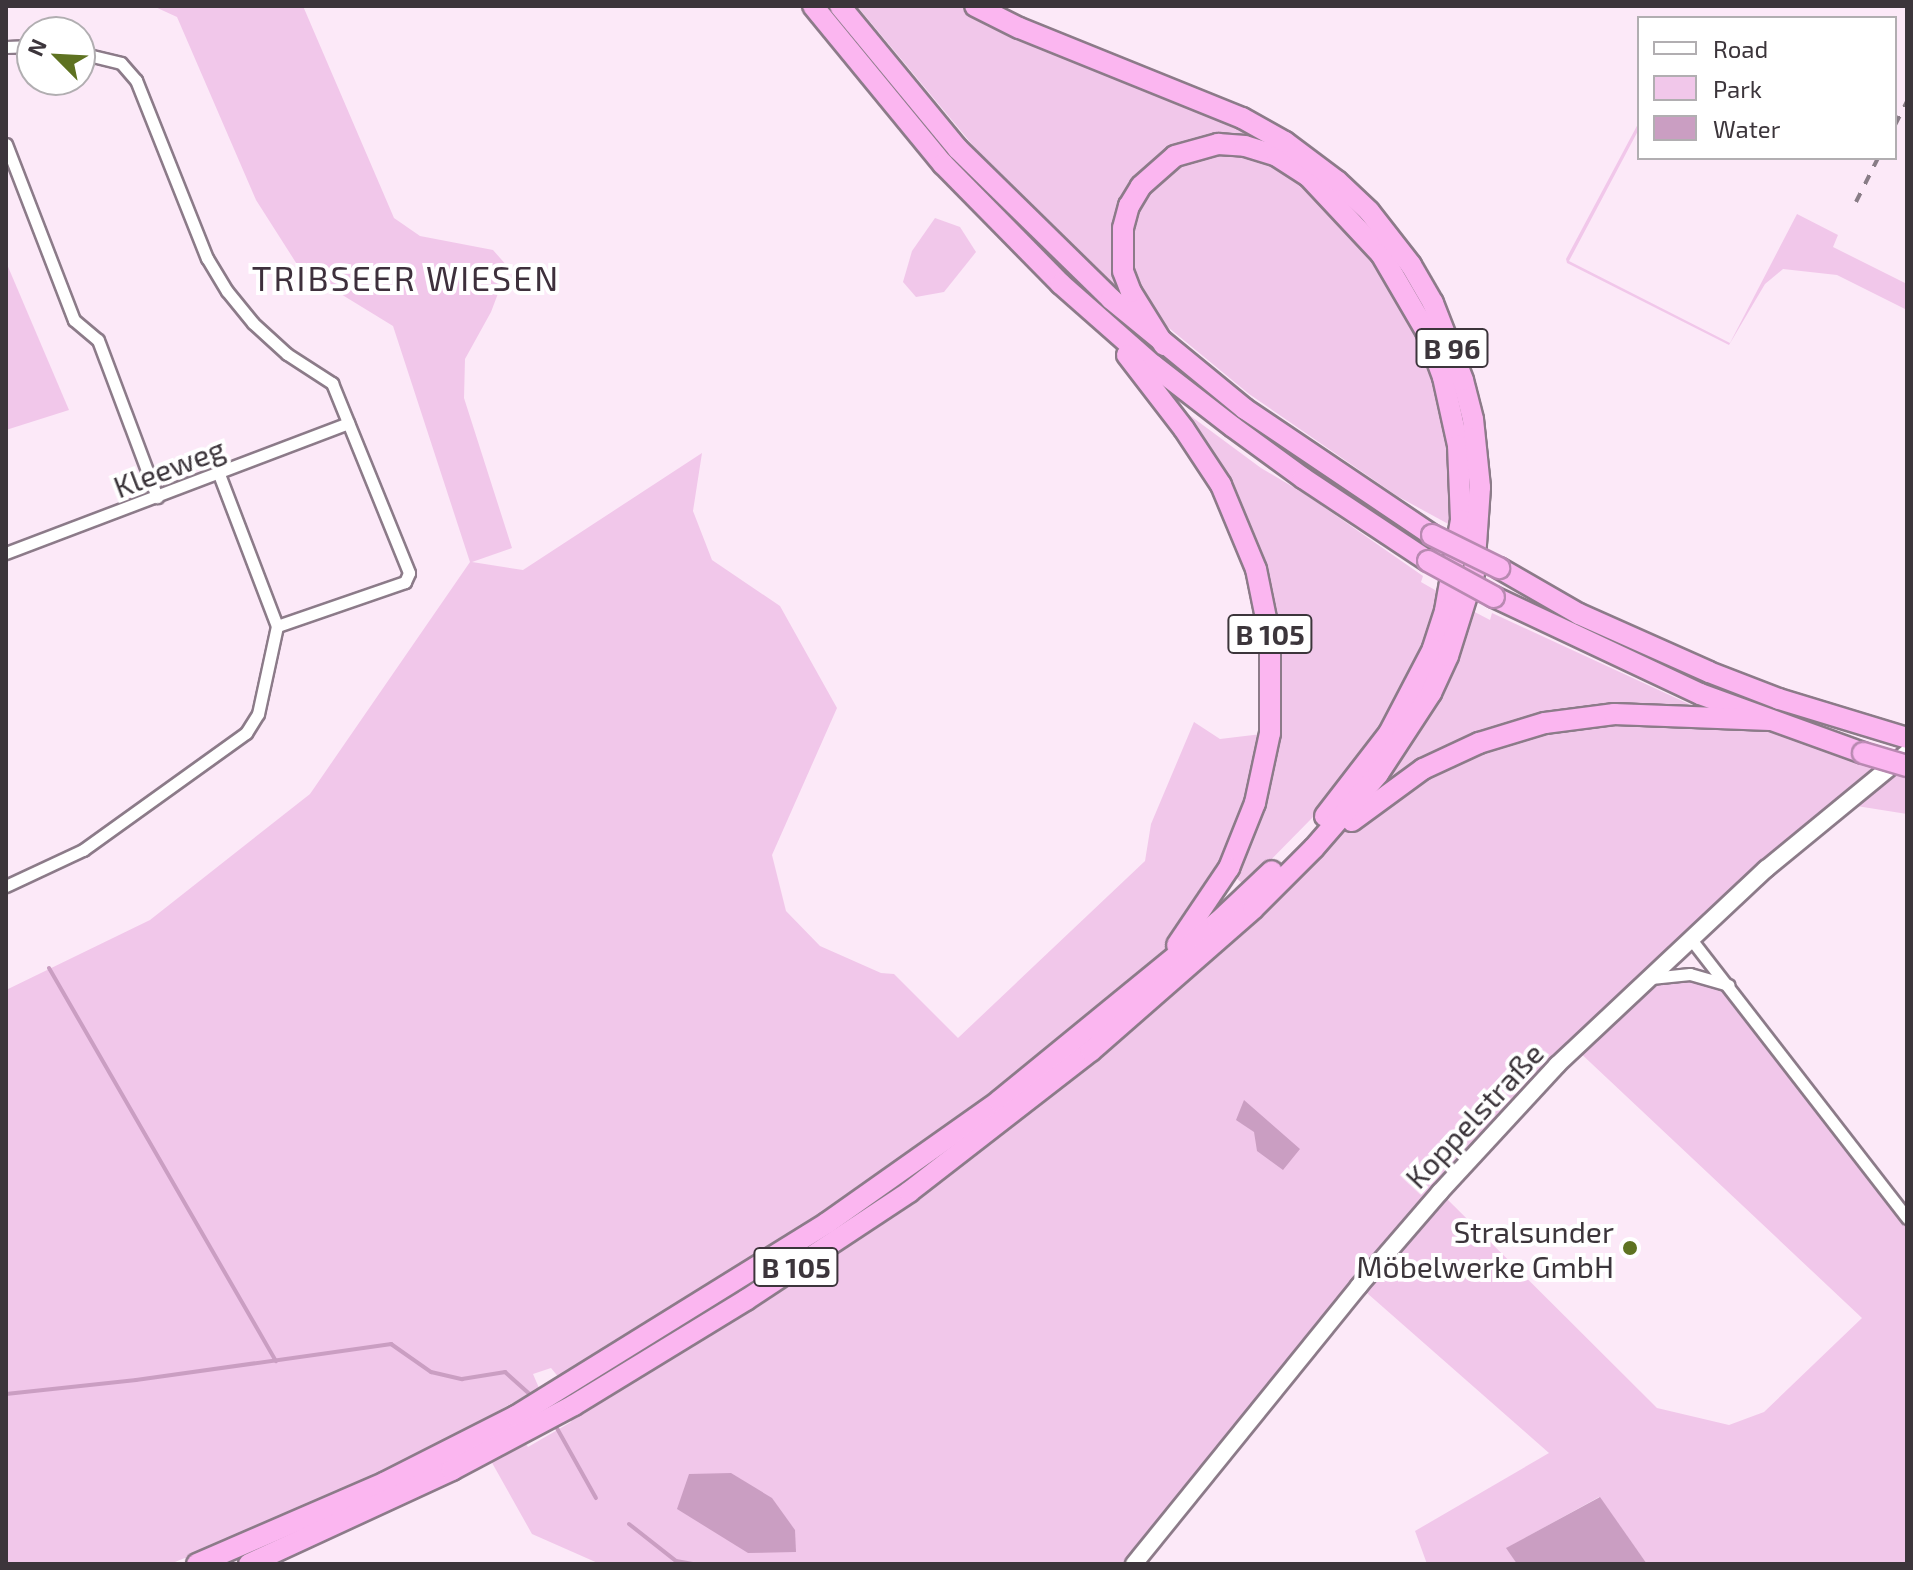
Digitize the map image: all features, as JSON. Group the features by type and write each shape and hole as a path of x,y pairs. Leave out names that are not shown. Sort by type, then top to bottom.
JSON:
{"highway":[{"path":"813,6 943,164 991,216 1097,317 1244,436 1428,561 1494,597 1610,654 1770,720 1907,766"},
{"name":"B 96","path":"840,6 906,88 996,189 1076,267 1164,345 1301,449 1432,535 1499,568 1579,614 1779,699 1898,736"},
{"name":"B 96","path":"975,6 1019,28 1242,118 1309,158 1369,211 1411,265 1433,303 1463,380 1478,458 1479,524 1474,573 1448,656 1431,693 1378,774 1273,889"},
{"name":"B 96","path":"1157,971 1218,922 1295,848 1331,809 1389,733 1433,649 1456,565 1461,520 1458,445 1443,377 1426,331 1381,254 1308,176 1284,161 1245,146 1218,144 1175,156 1141,186 1129,206 1123,228 1123,271 1131,292 1164,345"},
{"name":"B 105","path":"569,1398 914,1164 999,1101 1157,971 1207,905 1229,868 1255,803 1270,733 1270,638 1256,569 1221,485 1184,429 1097,317"},
{"path":"1273,889 1390,790 1443,759 1508,733 1578,717 1614,714 1770,720"},
{"name":"B 105","path":"249,1564 308,1539 746,1300 922,1183 1091,1051 1273,889"},
{"name":"B 105","path":"197,1564 521,1424"}],"street":[{"path":"96,57 121,63 136,80 207,258 227,291 253,323 287,354 332,383 409,573 405,582 277,626"},
{"path":"6,144 74,320 98,340 157,497"},
{"name":"Kleeweg","path":"6,553 348,423"},
{"path":"6,886 83,850 246,733 258,714 277,626 219,474"},
{"name":"Koppelstraße","path":"1134,1564 1440,1192 1557,1065 1775,861 1907,753"},
{"path":"1690,938 1907,1218"},
{"path":"1647,978 1690,974 1728,985"}],"green space":[{"path":"153,6 303,6 394,218 420,236 493,250 508,267 491,312 465,359 464,398 512,548 472,562 523,570 702,453 693,511 712,560 780,606 837,708 772,855 786,911 820,946 881,973 894,974 958,1038 1145,861 1151,824 1194,722 1220,739 1270,733 1243,836 1157,971 914,1164 560,1379 551,1368 533,1374 539,1388 443,1442 289,1516 170,1564 6,1564 6,990 150,920 310,794 470,562 393,326 300,269 256,200 177,17"},
{"path":"857,6 962,6 1269,140 1371,224 1423,298 1463,403 1473,517 1458,419 1378,241 1245,139 1141,174 1120,292 980,154"},
{"path":"1637,126 1637,133 1569,261 1730,343 1797,214 1838,235 1833,247 1907,284 1907,310 1837,275 1783,269 1765,284 1729,345 1567,263 1566,259"},
{"path":"1215,149 1262,156 1307,184 1380,262 1430,357 1453,468 1452,526 1397,496 1249,394 1158,319 1135,287 1126,230 1159,172"},
{"path":"935,218 960,227 976,252 944,292 916,297 903,282 912,251"},
{"path":"6,262 69,410 6,430"},
{"path":"1165,397 1261,468 1305,494 1423,576 1421,582 1442,594 1430,635 1380,731 1313,817 1245,886 1231,873 1269,768 1257,559"},
{"path":"1467,608 1490,620 1492,613 1689,704 1687,708 1570,712 1374,793"},
{"path":"1770,720 1907,766 1907,814 1844,804 1649,977 1690,974 1728,985 1907,1218 1907,1564 1647,1564 1599,1497 1507,1548 1517,1564 1427,1564 1415,1531 1549,1453 1359,1286 1134,1564 600,1564 532,1534 491,1461 525,1443 528,1447 571,1422 574,1405 832,1244 1390,790 1545,723","holes":["1575,1048 1862,1318 1764,1412 1729,1425 1657,1408 1440,1192"]}],"water":[{"path":"1244,1100 1300,1149 1283,1170 1257,1151 1254,1132 1236,1120"},
{"path":"731,1473 772,1498 795,1530 796,1552 748,1553 677,1509 689,1474"},
{"path":"1600,1497 1647,1564 1517,1564 1506,1548"}],"waterway":[{"path":"49,968 276,1361"},
{"path":"6,1394 136,1380 391,1344 431,1372 462,1379 505,1372 534,1398"},
{"path":"554,1423 596,1498"},
{"path":"629,1524 676,1561 693,1564"}],"railway":[{"path":"1897,121 1907,101"},
{"path":"1856,202 1877,160"}],"place":[{"name":"Stralsunder Möbelwerke GmbH","path":"1630,1248"}],"district":[{"name":"TRIBSEER WIESEN","path":"406,278"}]}
